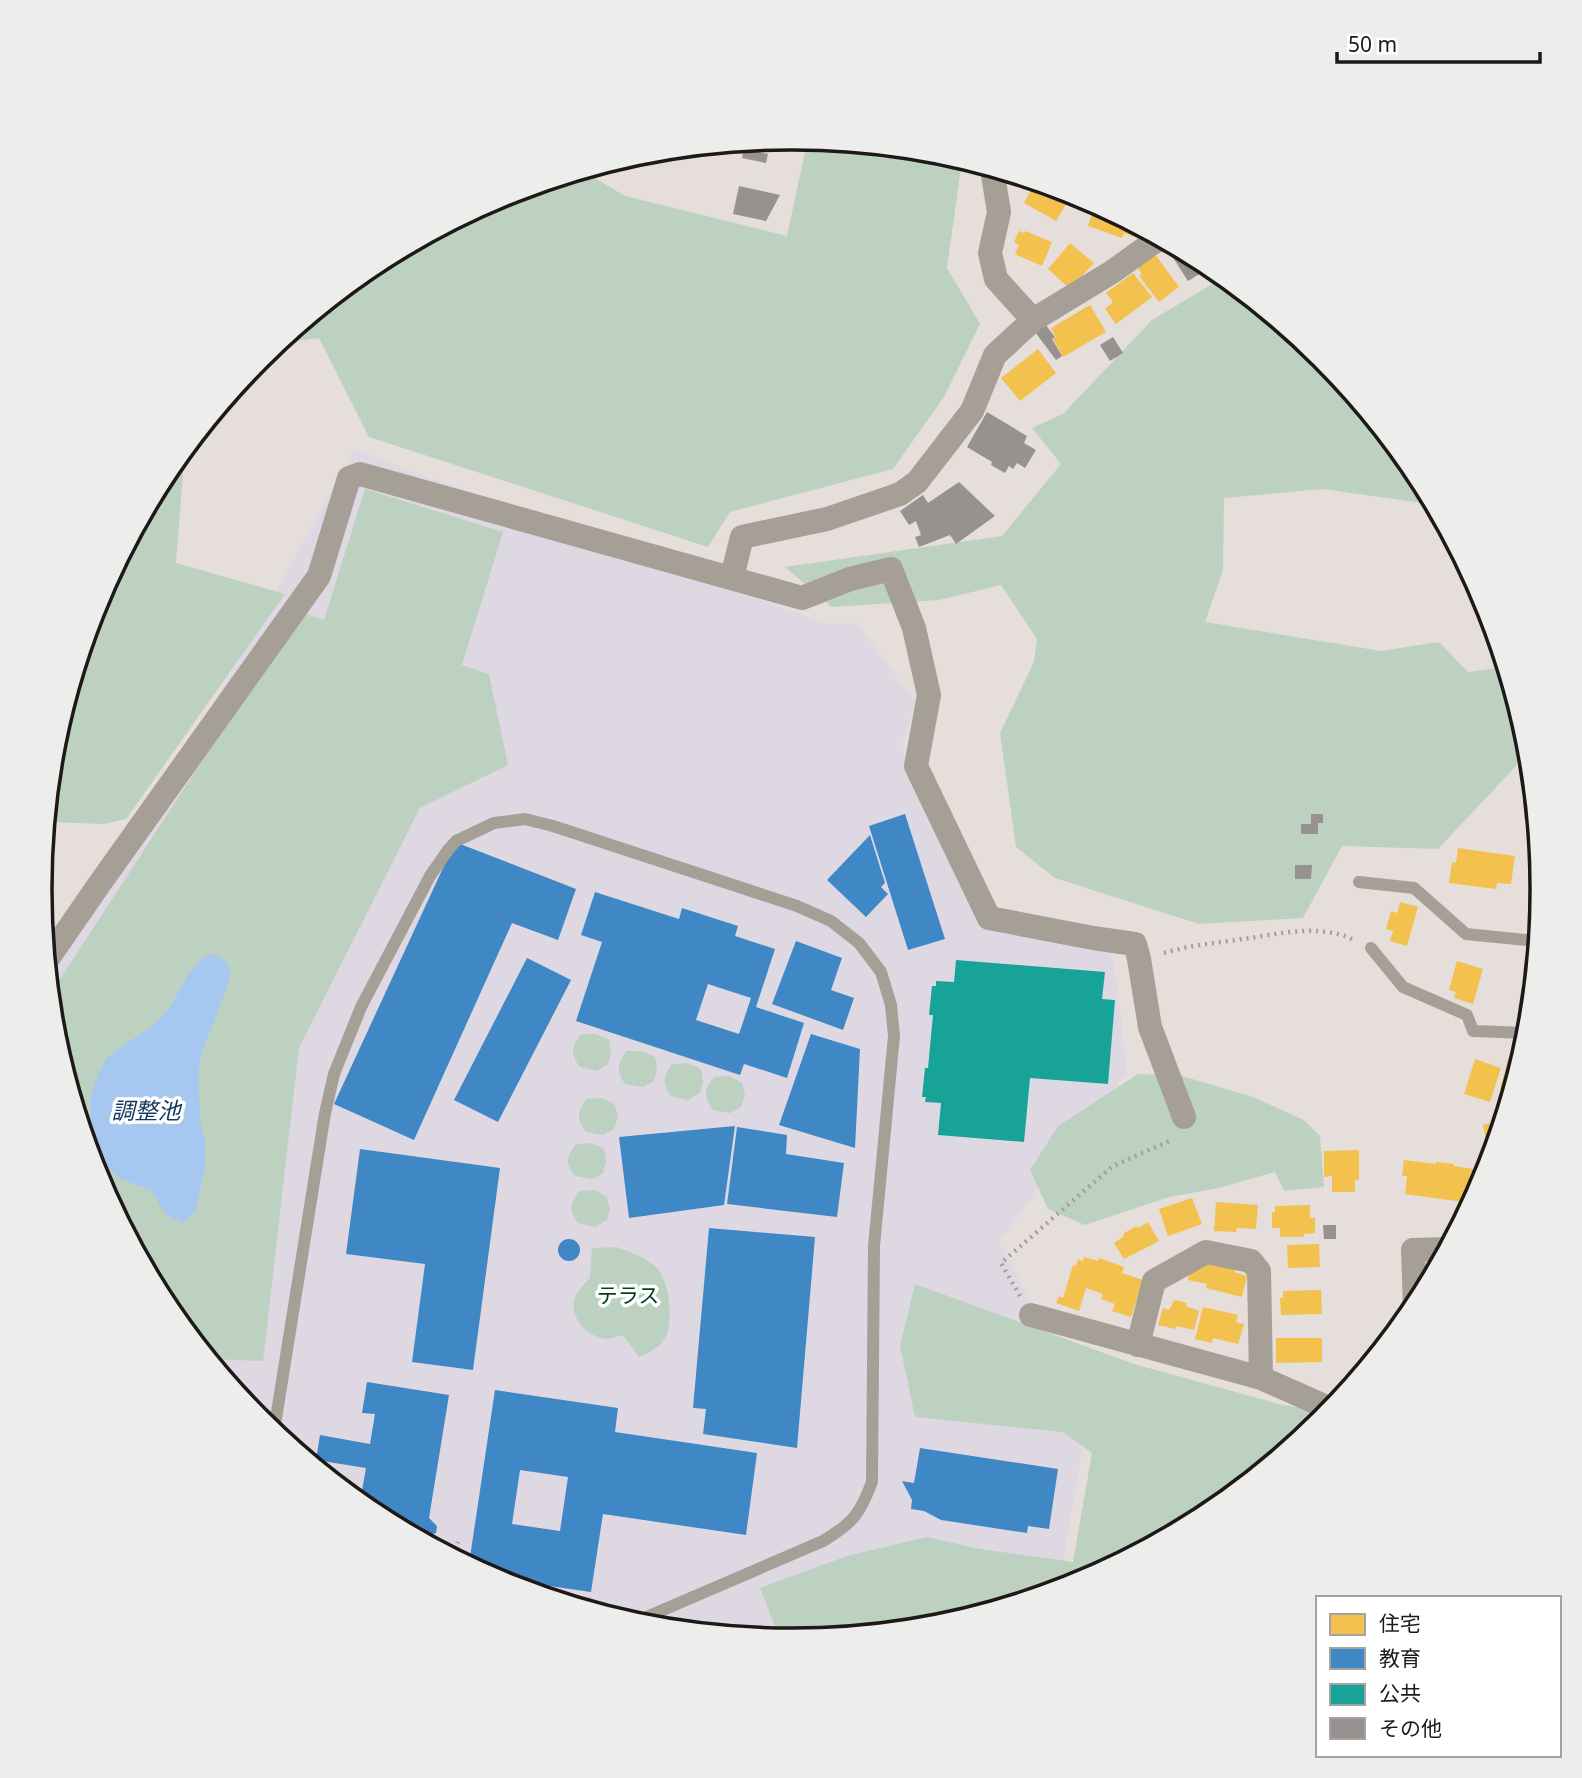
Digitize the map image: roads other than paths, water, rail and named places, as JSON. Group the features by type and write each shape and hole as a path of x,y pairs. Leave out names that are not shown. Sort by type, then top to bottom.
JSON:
{"street":[{"path":"994,180 999,212 990,253 996,279 1033,320"},
{"path":"732,577 742,537 827,519 900,494 917,482 972,411 995,355 1033,320 1112,272 1151,244"},
{"path":"55,948 319,576 349,478 360,474 802,598 850,579 891,569 914,628 929,695 916,766 989,918 1135,944 1150,1027 1184,1117"},
{"path":"1414,1284 1413,1250 1436,1249"},
{"path":"1138,1345 1153,1281 1206,1252 1251,1261 1259,1271 1261,1378"},
{"path":"1031,1315 1261,1378 1320,1404"}],"lane":[{"path":"276,1418 325,1112 334,1074 361,1007 430,876 456,841 494,823 525,819 785,902 831,921 859,943 881,972 891,1005 894,1036 874,1246 872,1482 863,1507 844,1528 823,1541 653,1614"},
{"path":"1359,882 1414,888 1466,934 1528,940"},
{"path":"1371,948 1403,987 1466,1015 1473,1031 1515,1032"}],"water":[{"name":"調整池","path":"209,954 220,957 227,963 231,973 199,1065 205,1168 195,1212 183,1223 165,1214 152,1191 119,1178 107,1167 92,1124 90,1100 107,1057 155,1024 171,1006 188,975 201,959"}],"park label":[{"name":"テラス","path":"628,1296"}]}
